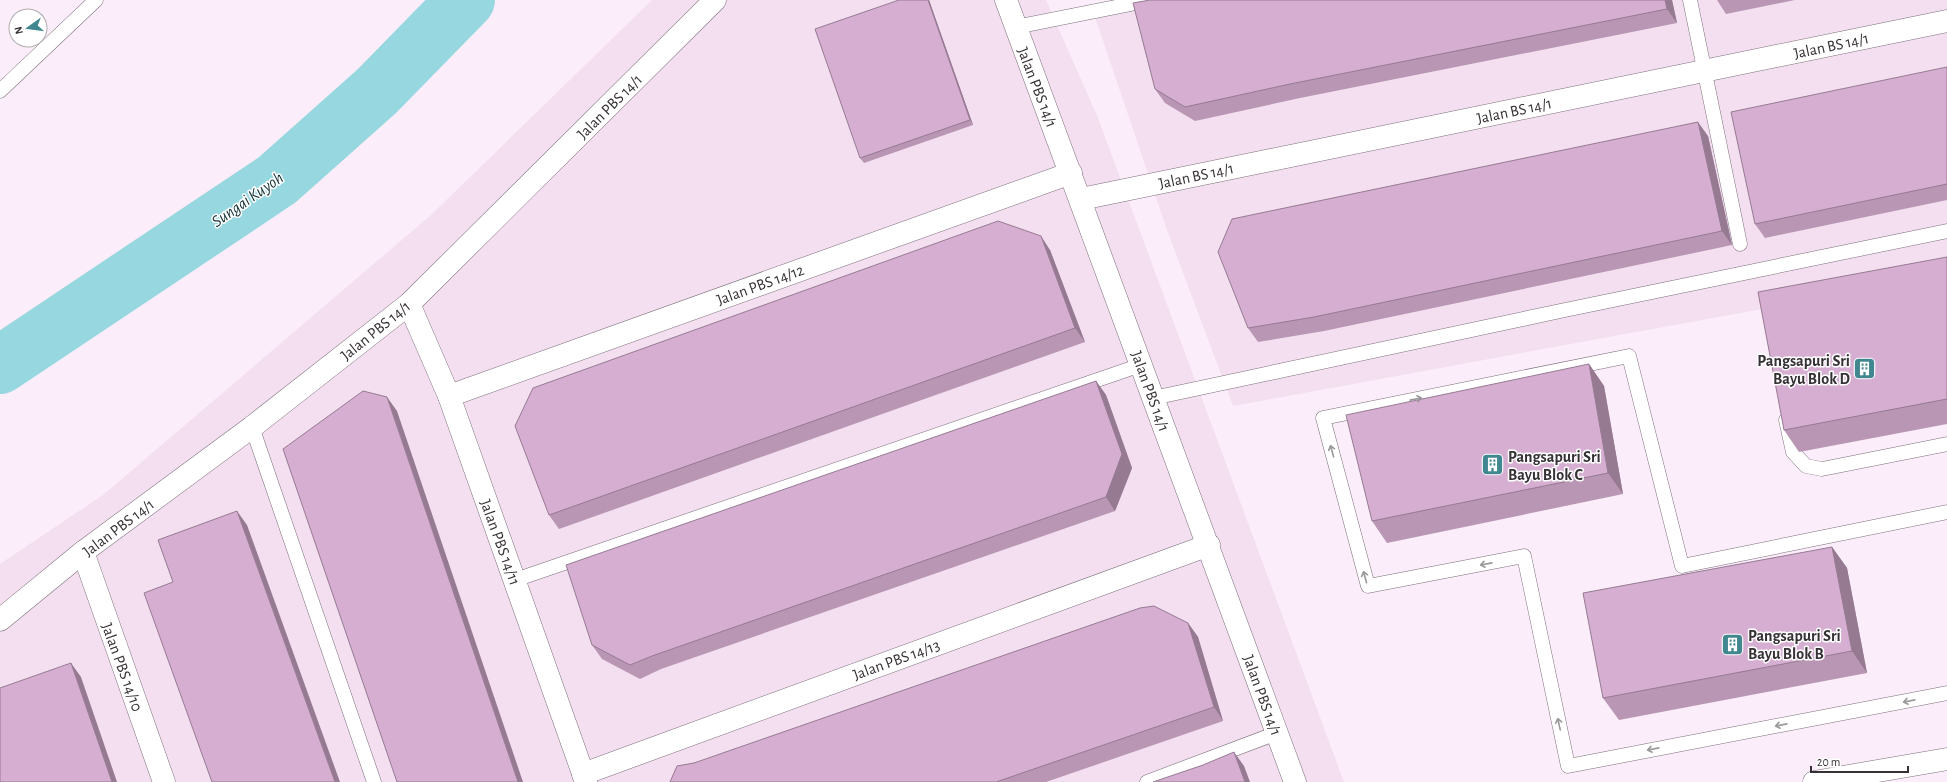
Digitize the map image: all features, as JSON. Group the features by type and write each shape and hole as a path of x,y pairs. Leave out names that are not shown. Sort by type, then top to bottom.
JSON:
{"street":[{"name":"Jalan PBS 14/1","path":"0,620 83,552 252,428 409,304 715,0"},
{"name":"Jalan PBS 14/1","path":"1006,0 1209,545 1295,782"},
{"name":"Jalan BS 14/1","path":"1081,199 1947,21"},
{"name":"Jalan PBS 14/12","path":"449,396 1071,173"},
{"name":"Jalan PBS 14/11","path":"409,304 449,396 585,778"},
{"name":"Jalan PBS 14/13","path":"585,778 1209,545"},
{"name":"Jalan PBS 14/10","path":"83,552 164,782"},
{"path":"1814,782 1947,759"}],"lane":[{"path":"0,90 96,0"},
{"path":"1016,27 1151,0"},
{"path":"1690,0 1740,244"},
{"path":"1153,398 1573,308 1947,231"},
{"path":"1947,512 1682,566 1629,356 1323,418 1368,586 1524,556 1568,766 1947,693"},
{"path":"514,580 1141,365"},
{"path":"1784,407 1793,452 1806,466 1822,469 1947,444"},
{"path":"252,428 374,782"},
{"path":"1146,782 1277,733"}],"shaded area":[{"path":"652,0 1046,0 1098,118 1344,782 0,782 0,564 103,495 431,215"},
{"path":"1145,0 1947,0 1947,275 1233,406 1167,230 1093,11"}],"building":[{"path":"899,0 928,0 970,120 860,158 815,29"},
{"path":"1150,0 1665,0 1667,9 1290,84 1185,107 1155,89 1133,3"},
{"path":"1947,67 1947,184 1755,224 1731,112"},
{"path":"1698,122 1722,231 1314,317 1248,328 1218,252 1232,219"},
{"path":"998,221 1041,236 1075,328 549,515 515,426 533,388"},
{"name":"Pangsapuri Sri Bayu Blok D","path":"1947,257 1947,399 1784,430 1758,292"},
{"name":"Pangsapuri Sri Bayu Blok C","path":"1589,364 1608,473 1372,521 1346,415"},
{"path":"1096,381 1122,454 1106,497 630,665 592,645 566,565"},
{"path":"363,391 387,397 518,782 397,782 283,449"},
{"path":"237,511 335,782 212,782 144,593 173,582 158,540"},
{"name":"Pangsapuri Sri Bayu Blok B","path":"1832,547 1852,651 1603,698 1583,593"},
{"path":"1154,606 1188,623 1214,707 996,782 670,782 677,766 694,763 1140,608"},
{"path":"71,663 112,782 0,782 0,688"},
{"path":"1234,752 1245,782 1153,782 1203,765"}],"waterway":[{"name":"Sungai Kuyoh","path":"0,365 277,180 377,91 466,0"}],"place":[{"name":"Pangsapuri Sri Bayu Blok D","path":"1865,369"},
{"name":"Pangsapuri Sri Bayu Blok C","path":"1493,465"},
{"name":"Pangsapuri Sri Bayu Blok B","path":"1733,644"}]}
